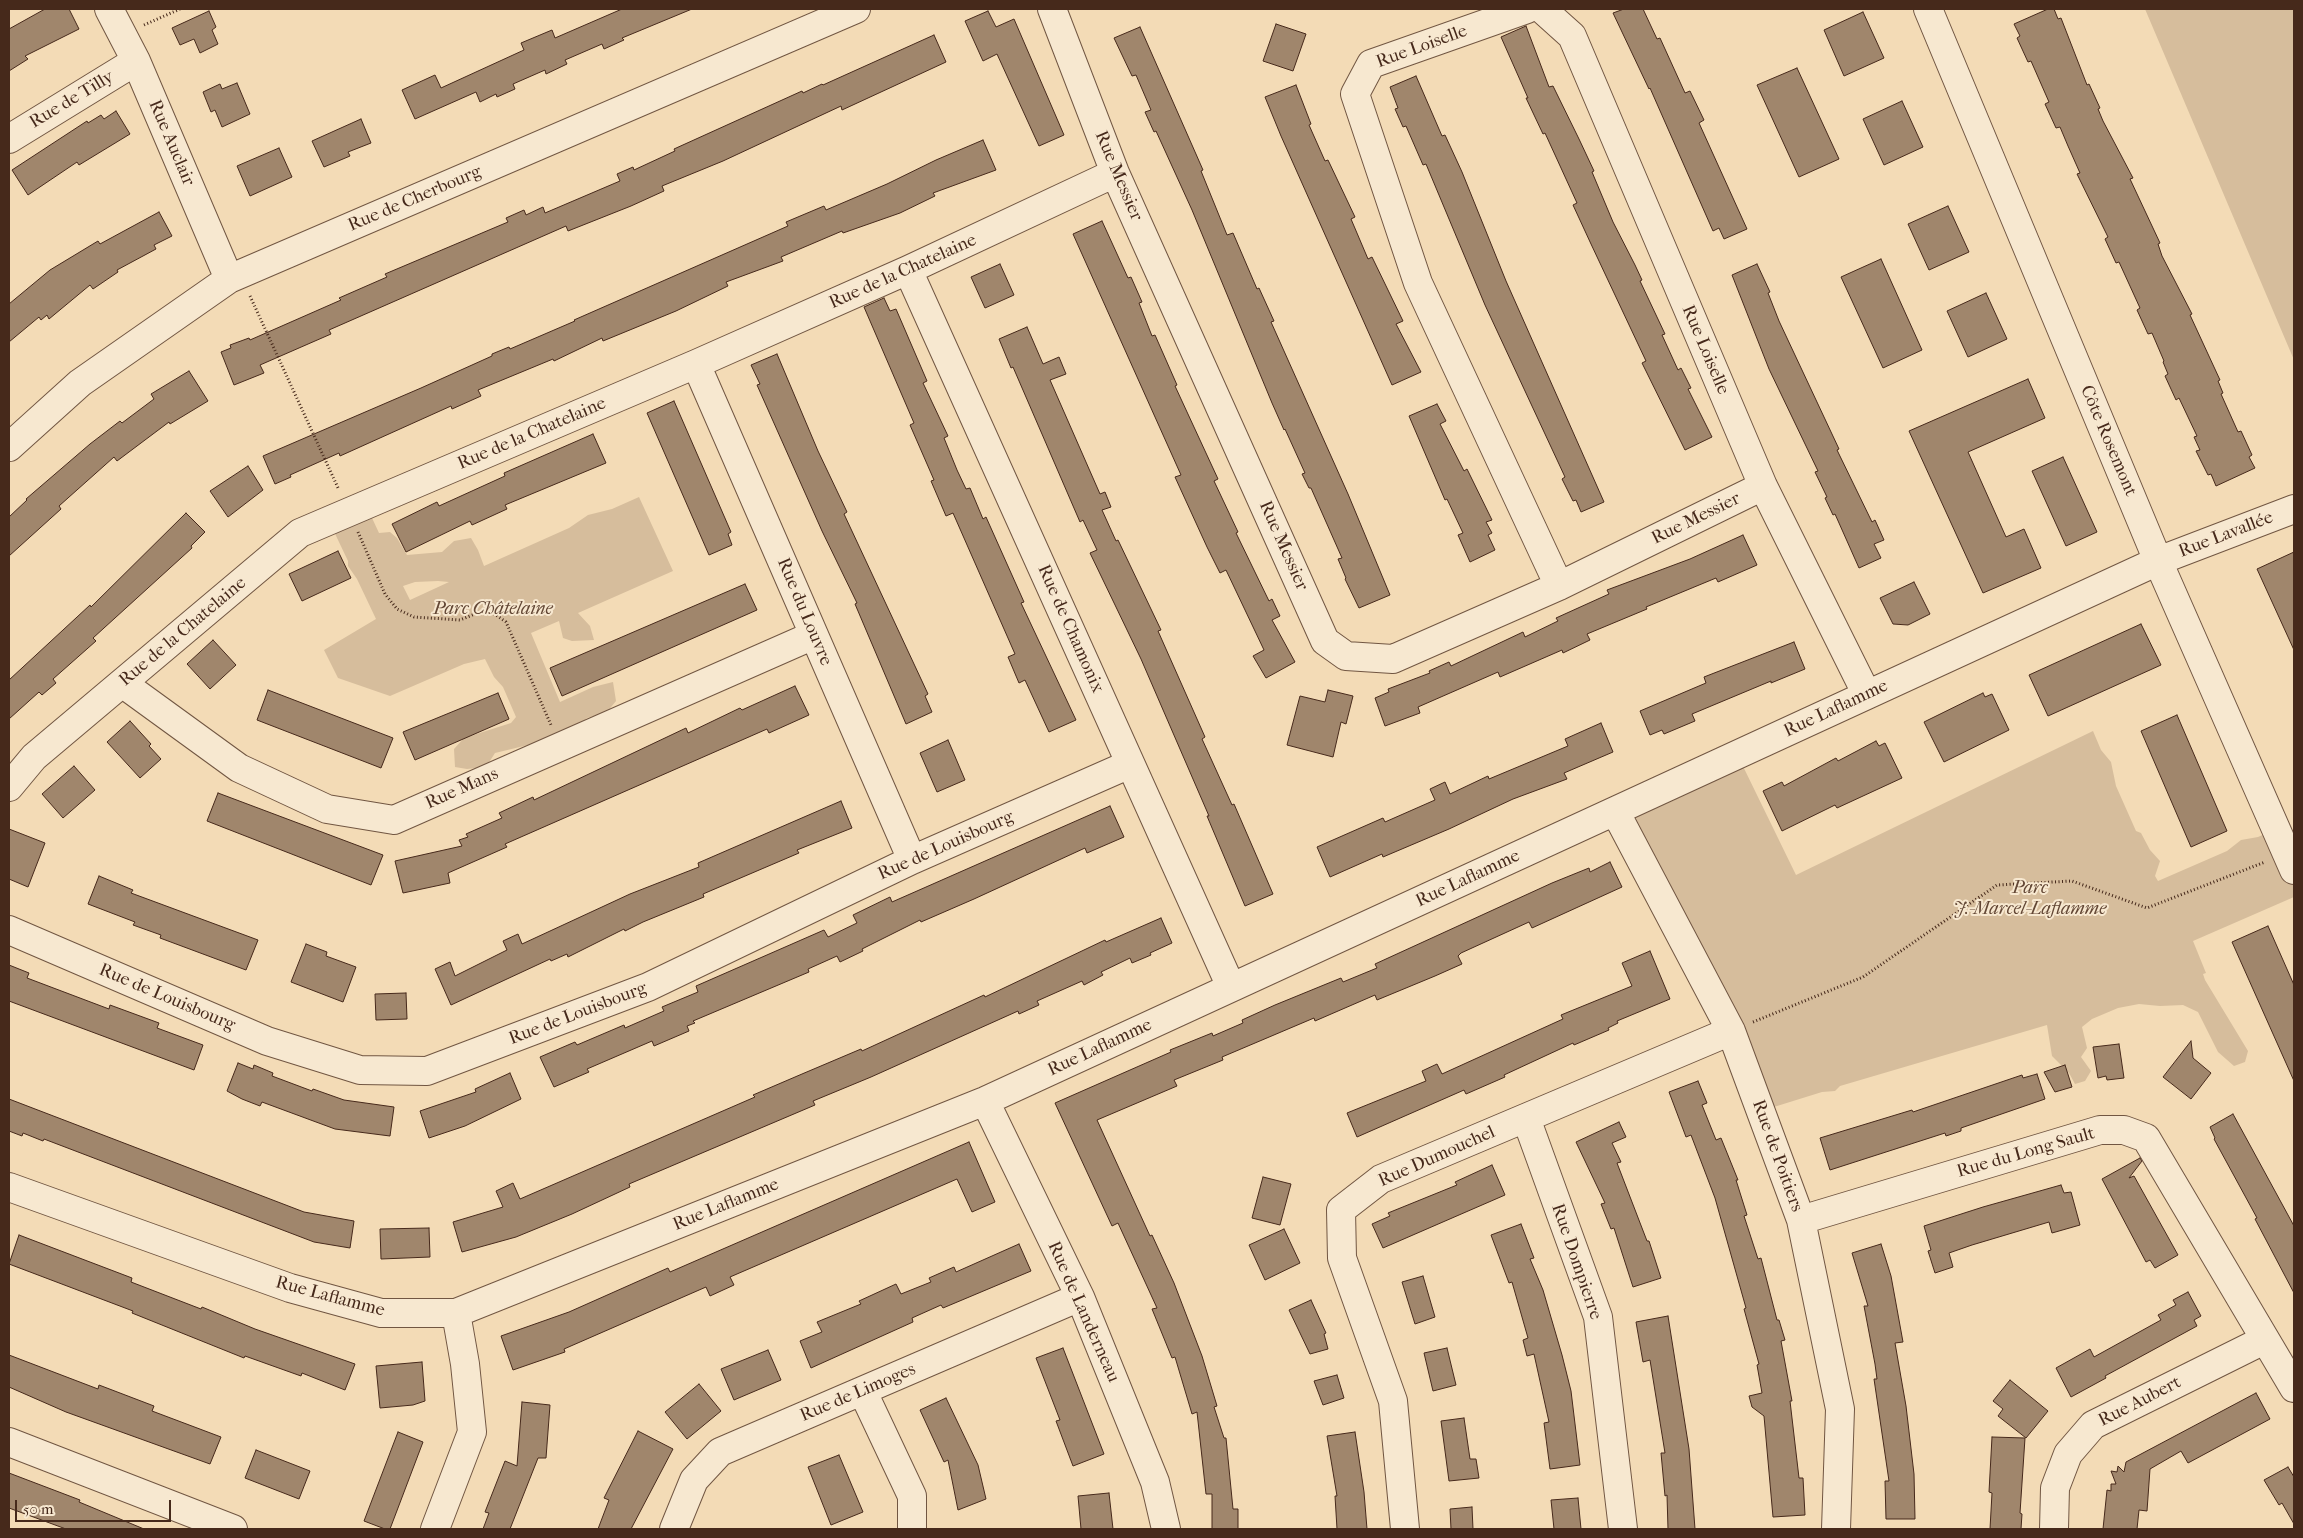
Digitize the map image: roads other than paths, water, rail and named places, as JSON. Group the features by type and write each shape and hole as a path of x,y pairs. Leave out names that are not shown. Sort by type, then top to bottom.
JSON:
{"street":[{"name":"Rue Auclair","path":"109,9 136,61 235,277"},
{"name":"Rue de Cherbourg","path":"9,447 80,382 235,277 856,9"},
{"name":"Rue Messier","path":"1052,9 1115,173 1326,641 1346,656 1392,659 1559,586 1763,486"},
{"name":"Rue Loiselle","path":"1527,9 1371,64 1355,94 1418,283 1559,586"},
{"name":"Rue Loiselle","path":"1542,9 1572,36 1763,486 1867,695"},
{"name":"Côte Rosemont","path":"1928,9 2158,561 2291,861"},
{"name":"Rue de Tilly","path":"9,139 136,61"},
{"name":"Rue de la Chatelaine","path":"9,787 34,757 300,533 696,364 908,270 1115,173"},
{"name":"Rue de Chamonix","path":"908,270 1231,988"},
{"name":"Rue du Louvre","path":"696,364 912,860"},
{"name":"Rue Lavallée","path":"2158,561 2294,509"},
{"name":"Rue Laflamme","path":"9,1187 290,1288 381,1313 456,1313 985,1101 2158,561"},
{"name":"Rue Mans","path":"122,682 239,768 327,809 394,820 814,635"},
{"name":"Rue de Louisbourg","path":"9,930 267,1041 360,1070 427,1071 648,988 912,860 1130,764"},
{"name":"Rue de Poitiers","path":"1615,811 1731,1031 1801,1220 1840,1409 1836,1529"},
{"name":"Rue Dumouchel","path":"1405,1529 1393,1401 1342,1258 1341,1210 1381,1179 1731,1031"},
{"name":"Rue de Landerneau","path":"985,1101 1080,1297 1155,1482 1166,1529"},
{"name":"Rue Dompierre","path":"1526,1118 1598,1317 1623,1529"},
{"name":"Rue du Long Sault","path":"1801,1220 2100,1130 2124,1130 2146,1138 2294,1388"},
{"name":"Rue de Limoges","path":"674,1529 694,1480 720,1452 1080,1297"},
{"path":"436,1529 472,1432 465,1364 456,1313"},
{"name":"Rue Aubert","path":"2054,1529 2055,1488 2068,1454 2093,1425 2264,1340"},
{"path":"863,1392 912,1496 912,1529"},
{"path":"9,1442 233,1529"}],"park label":[{"name":"Parc Châtelaine","path":"493,610"},
{"name":"Parc J.-Marcel-Laflamme","path":"2030,900"}]}
